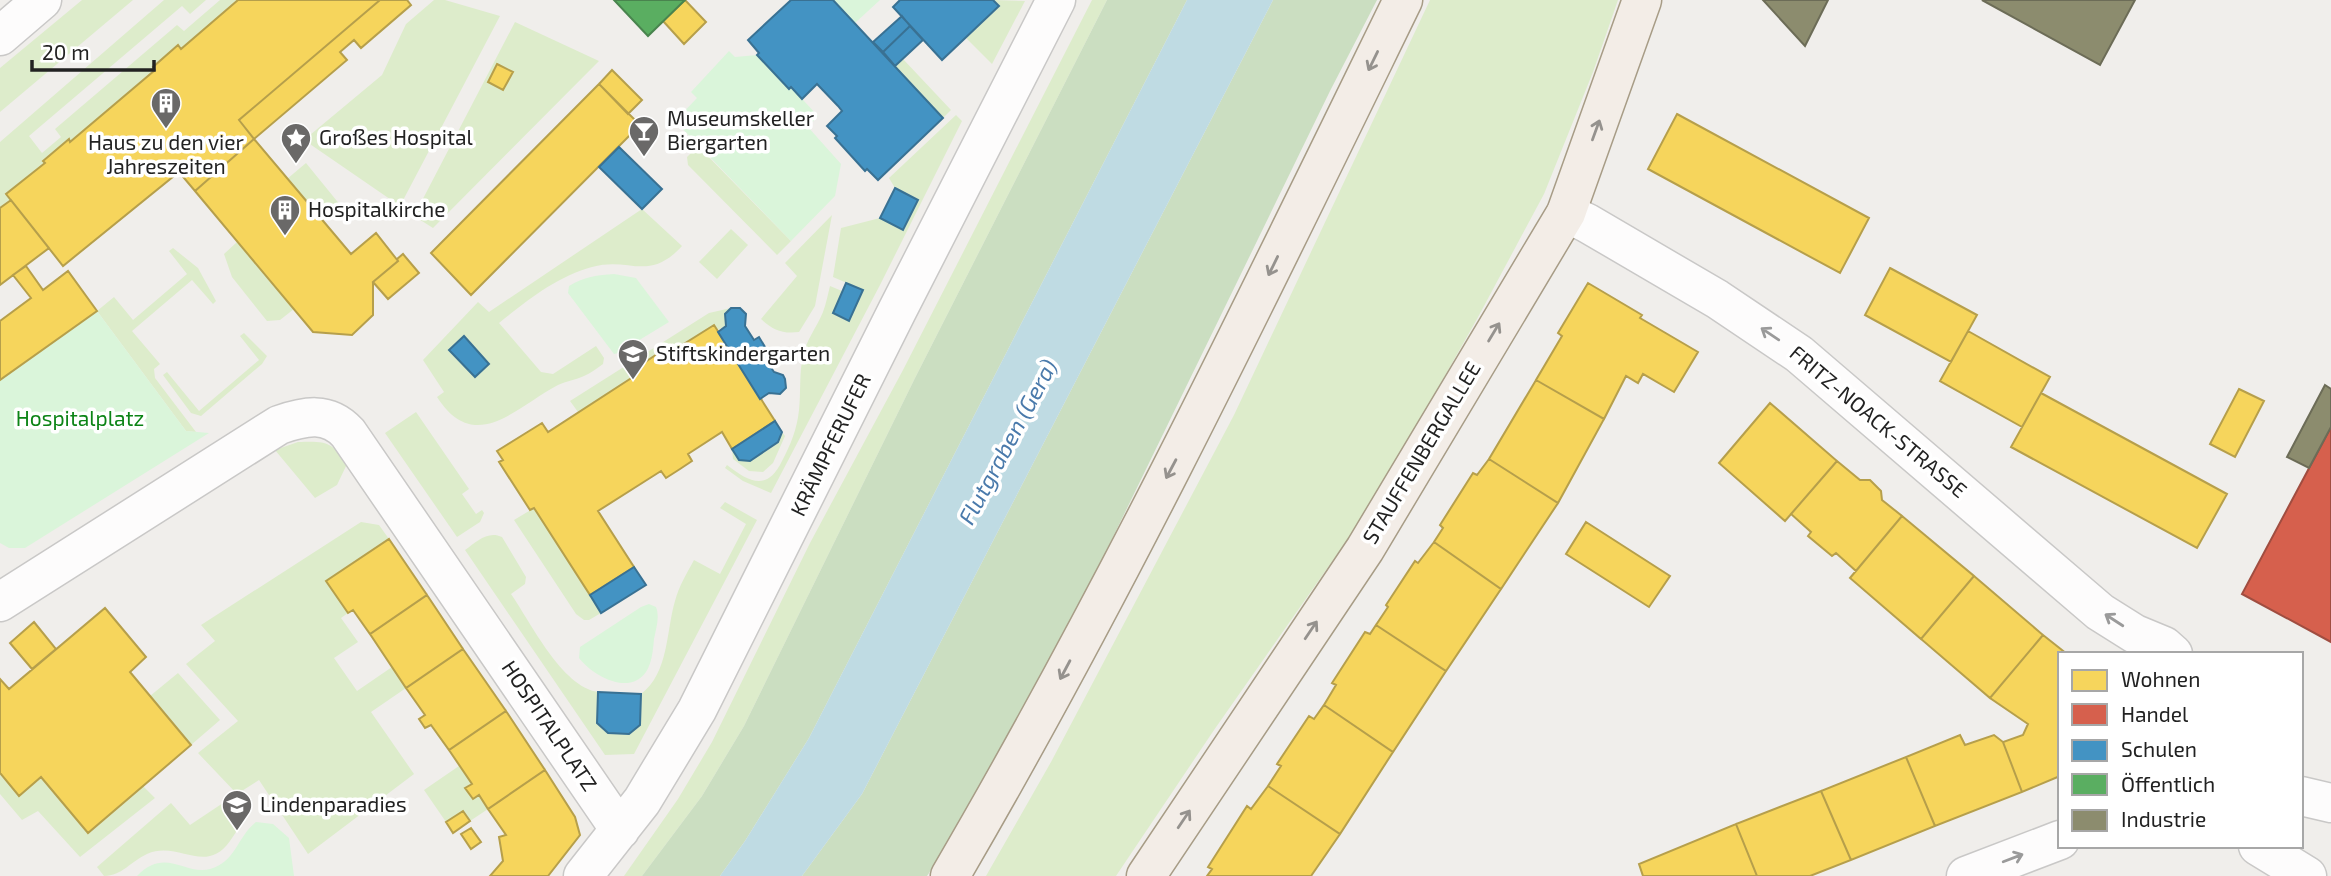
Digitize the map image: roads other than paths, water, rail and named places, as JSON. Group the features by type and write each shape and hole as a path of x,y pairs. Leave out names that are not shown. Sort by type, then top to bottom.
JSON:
{"main road":[{"path":"950,876 1047,702 1207,400 1403,0"},
{"name":"STAUFFENBERGALLEE","path":"1146,876 1365,549 1566,213 1642,0"}],"street":[{"path":"0,36 41,0"},
{"name":"KRÄMPFERUFER","path":"583,876 620,830 679,743 728,652 897,311 1056,0"},
{"name":"FRITZ-NOACK-STRASSE","path":"1566,213 1717,299 1799,354 2100,611 2135,634 2164,646 2171,652"},
{"name":"HOSPITALPLATZ","path":"1,599 279,425 307,416 332,420 348,433 620,830"},
{"path":"2303,796 2331,803"},
{"path":"1966,876 2058,841"},
{"path":"2261,848 2307,876"}],"water":[{"name":"Flutgraben (Gera)","path":"1187,0 1273,0 862,794 802,876 720,876 809,738"}],"place":[{"name":"Haus zu den vier Jahreszeiten","path":"166,130"},
{"name":"Museumskeller Biergarten","path":"644,158"},
{"name":"Großes Hospital","path":"296,165"},
{"name":"Hospitalkirche","path":"285,237"},
{"name":"Stiftskindergarten","path":"633,381"},
{"name":"Lindenparadies","path":"237,832"}],"park label":[{"name":"Hospitalplatz","path":"80,419"}]}
